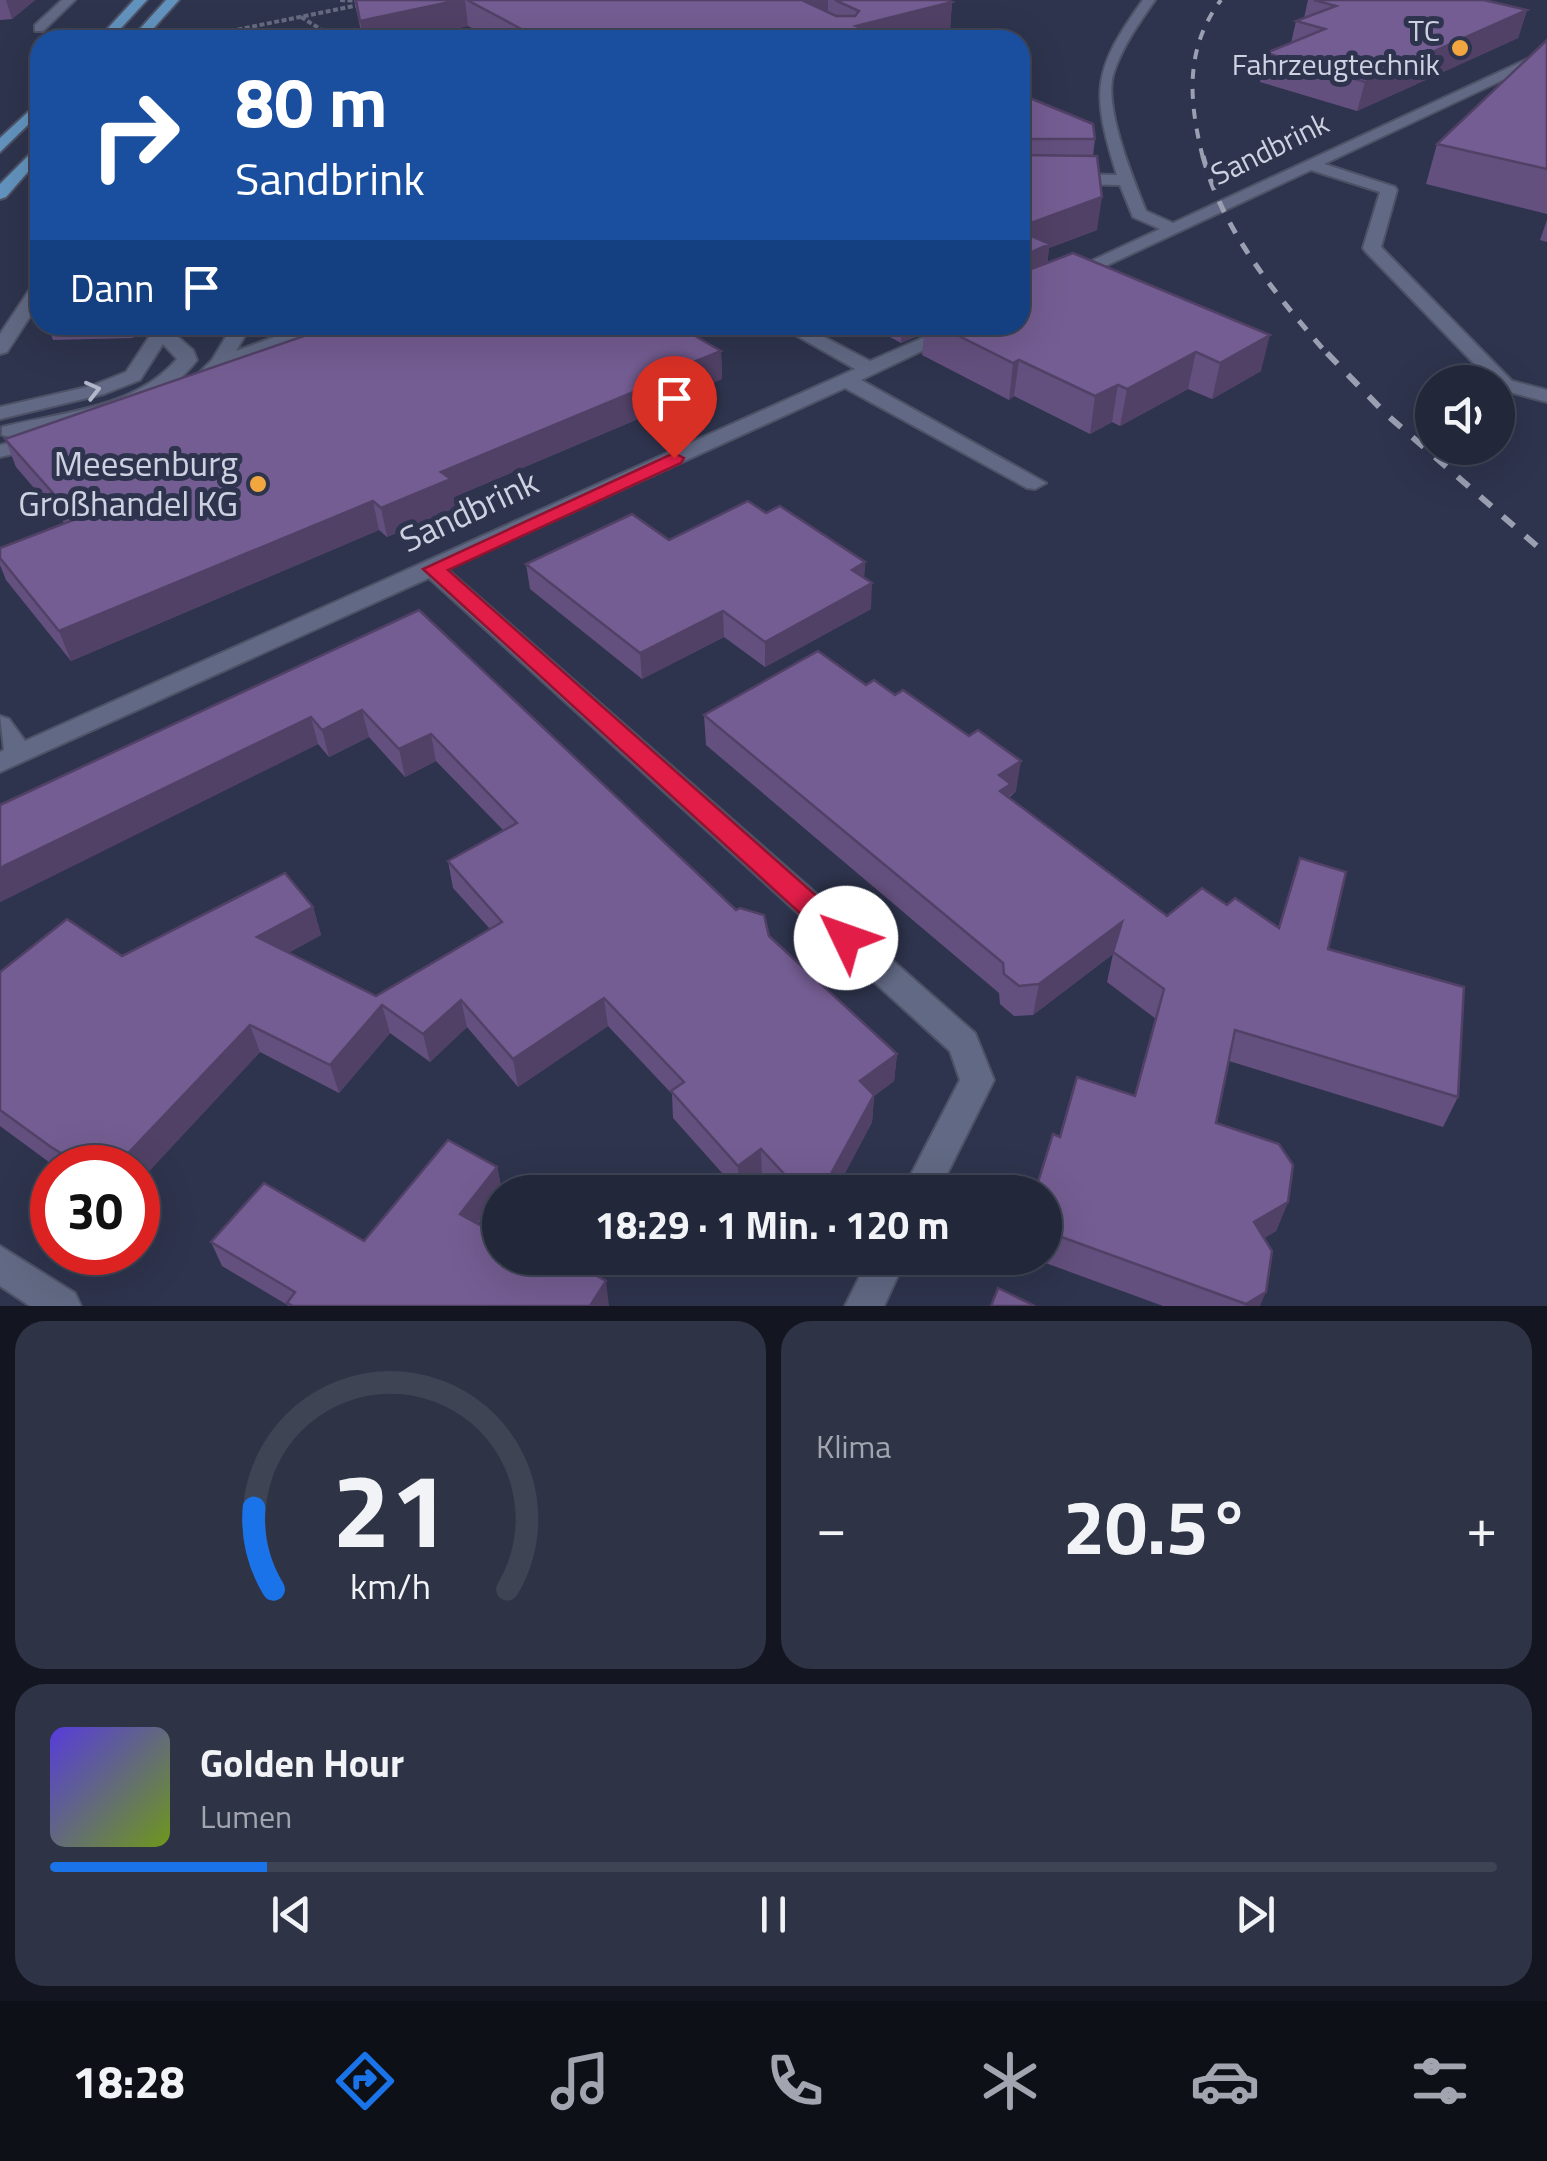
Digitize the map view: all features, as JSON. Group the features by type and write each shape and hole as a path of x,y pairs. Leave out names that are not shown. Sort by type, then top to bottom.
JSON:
{"main road":[{"path":"112,30 141,0"},
{"path":"145,30 172,0"},
{"path":"0,147 30,116"},
{"path":"0,194 30,160"}],"street":[{"path":"39,28 69,0"},
{"path":"1148,0 1126,32 1104,83 1110,143 1139,214 1176,230"},
{"name":"Sandbrink","path":"1030,296 1547,54"},
{"path":"1310,166 1388,190 1372,248 1505,385 1547,396"},
{"path":"1030,178 1125,180"},
{"path":"0,348 30,302"},
{"path":"0,412 97,390 134,376 160,335"},
{"path":"0,434 132,400 168,382 187,360 169,335"},
{"path":"0,451 156,408 188,393 220,363 236,335"},
{"path":"220,363 302,335"},
{"path":"805,335 870,369"},
{"name":"Sandbrink","path":"10,759 945,335"},
{"path":"846,380 1035,483"},
{"path":"434,569 964,1043 977,1080 929,1175"},
{"path":"0,725 10,759"},
{"path":"0,1264 62,1306"},
{"path":"864,1306 880,1275"}],"path":[{"path":"236,30 375,2 340,0"},
{"path":"301,17 322,30"}],"building":[{"path":"356,0 459,0 360,21"},
{"path":"467,0 802,0 836,16 855,16 859,11 835,0 952,2 856,26 865,30 523,30"},
{"path":"1314,0 1484,0 1527,10 1365,82 1266,53 1325,29 1296,21 1336,6"},
{"path":"1547,40 1547,169 1437,144"},
{"path":"1030,98 1093,124 1095,139 1030,139"},
{"path":"1030,155 1097,156 1102,197 1030,223"},
{"path":"1030,235 1050,244 1030,253"},
{"path":"1073,253 1270,335 1220,363 1196,352 1127,389 1118,385 1095,396 1019,360 1013,363 957,335 1030,335 1030,270"},
{"name":"Meesenburg Großhandel KG","path":"307,335 693,335 721,351 684,366 689,369 441,472 451,479 381,508 373,501 59,631 0,558 0,548 76,519 5,439"},
{"path":"748,501 766,513 780,506 865,562 852,570 872,583 765,642 723,611 640,653 526,564 632,514 669,540"},
{"path":"419,610 736,910 764,915 769,936 897,1054 860,1081 874,1095 830,1175 785,1175 761,1149 738,1166 671,1091 684,1082 604,998 513,1059 461,1000 423,1034 382,1005 330,1065 250,1025 136,1145 48,1145 0,1110 0,972 67,919 122,956 285,873 313,907 257,937 376,996 502,922 448,861 517,823 431,734 399,749 362,710 322,730 311,717 0,868 0,805"},
{"path":"818,651 866,685 874,680 895,695 903,690 969,736 978,730 1021,761 999,775 1011,784 1000,791 1167,916 1202,888 1227,905 1235,898 1279,928 1300,858 1346,872 1328,949 1464,987 1458,1097 1235,1030 1216,1123 1279,1144 1293,1165 1288,1202 1254,1222 1272,1251 1266,1292 1246,1304 1062,1237 1062,1175 1040,1175 1053,1134 1060,1137 1077,1077 1135,1096 1164,989 1113,952 1122,922 1039,984 1019,986 1004,974 1003,963 704,715"},
{"path":"448,1140 497,1167 491,1175 482,1175 482,1186 460,1214 482,1226 482,1275 595,1275 606,1281 590,1306 293,1306 287,1303 295,1292 211,1242 264,1183 364,1241"},
{"path":"998,1288 1035,1306 991,1306"}],"railway":[{"path":"1203,158 1193,96 1195,57 1209,19 1221,0"},
{"path":"1203,156 1238,238 1329,356"},
{"path":"1327,353 1386,414 1547,555"}],"place":[{"name":"TC Fahrzeugtechnik","path":"1460,48"},
{"name":"Meesenburg Großhandel KG","path":"258,484"}],"route":[{"path":"674,458 434,569 846,938"}]}
